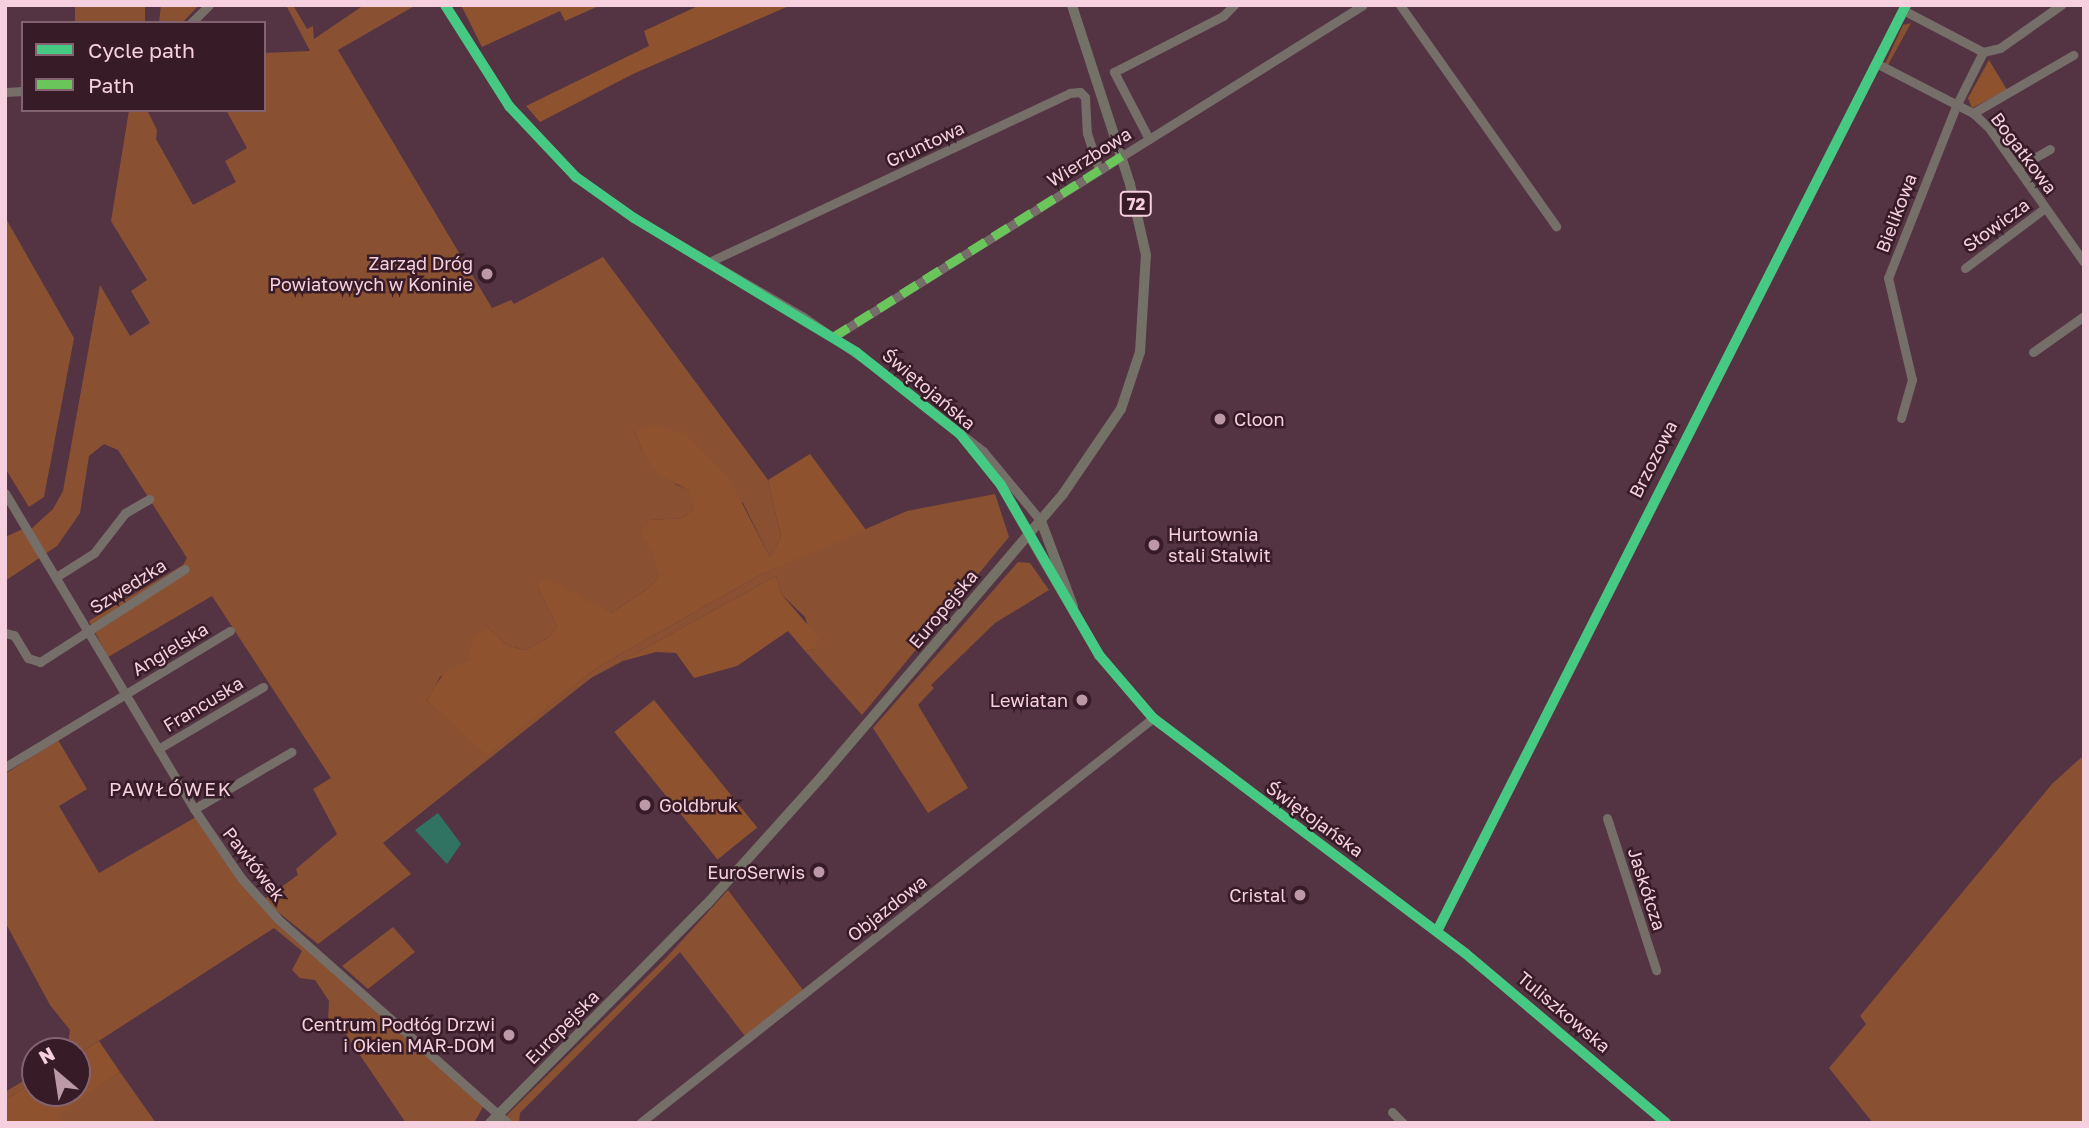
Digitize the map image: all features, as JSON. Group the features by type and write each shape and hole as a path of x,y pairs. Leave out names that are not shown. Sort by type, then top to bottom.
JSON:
{"main road":[{"name":"Europejska","path":"490,1123 751,856 1041,521 1109,431 1140,352 1146,255 1122,156 1072,5"},
{"name":"Świętojańska","path":"1041,521 1074,612"},
{"name":"Świętojańska","path":"1029,535 1113,674 1153,718 1437,931"},
{"name":"Tuliszkowska","path":"1437,931 1666,1123"}],"street":[{"path":"193,21 209,5"},
{"name":"Świętojańska","path":"445,5 499,93 557,159 609,202 833,337 960,434 1001,470 1041,521"},
{"path":"1149,139 1114,72 1223,16 1234,5"},
{"name":"Wierzbowa","path":"833,337 1363,5"},
{"path":"1400,5 1556,226"},
{"path":"1904,8 1983,52 2000,48 2061,5"},
{"name":"Brzozowa","path":"1437,931 1904,8"},
{"name":"Bielikowa","path":"1901,418 1912,380 1888,278 1957,104 1983,52"},
{"path":"1973,113 2073,55"},
{"path":"1876,63 1957,104"},
{"name":"Gruntowa","path":"709,262 1077,92 1085,97 1090,153 1099,170"},
{"name":"Bogatkowa","path":"1957,104 1973,113 2017,168 2084,262"},
{"path":"2017,168 2050,149"},
{"name":"Słowicza","path":"1965,268 2045,208"},
{"path":"2033,352 2084,316"},
{"name":"Świętojańska","path":"960,434 995,476 1029,535"},
{"name":"Pawłówek","path":"5,493 194,809 267,908 508,1123"},
{"path":"56,577 94,554 125,513 149,499"},
{"name":"Szwedzka","path":"5,633 14,635 28,658 40,662 185,569"},
{"name":"Angielska","path":"5,767 230,631"},
{"name":"Francuska","path":"158,749 264,687"},
{"name":"Objazdowa","path":"640,1123 1153,718"},
{"path":"194,809 291,752"},
{"name":"Jaskółcza","path":"1608,818 1656,970"},
{"path":"1392,1112 1403,1123"}],"shaded area":[{"path":"75,5 145,5 145,21 75,21"},
{"path":"161,5 199,5 184,21 159,21"},
{"path":"286,5 293,5 307,29 313,26 314,39 364,5 416,5 338,50 492,308 511,300 514,304 603,257 768,480 781,537 770,557 743,503 635,431 642,450 677,485 691,491 693,509 682,518 651,520 659,576 650,587 611,613 537,586 557,626 549,637 526,650 508,646 488,628 468,660 440,677 427,701 487,754 598,667 760,575 907,511 995,494 1009,537 862,715 805,651 815,649 805,617 782,595 776,576 591,678 383,843 411,874 318,944 263,900 298,875 296,869 337,834 313,789 331,778 212,596 108,657 89,621 183,565 187,558 118,450 104,444 89,456 80,513 57,546 45,554 31,529 53,509 63,491 100,285 130,336 150,323 131,291 147,280 111,221 129,112 148,112 157,130 156,139 193,205 236,182 225,161 247,148 227,112 266,112 266,53 310,51"},
{"path":"461,5 601,5 565,21 560,11 482,47"},
{"path":"700,5 791,5 633,74 540,122 526,106 649,46 644,31"},
{"path":"1911,23 1888,65 1885,64 1903,25"},
{"path":"1989,60 2007,90 1972,108 1968,98"},
{"path":"5,217 74,338 44,497 29,507 5,468"},
{"path":"651,424 687,435 730,480 770,557 781,537 768,480 810,454 866,530 760,575 598,667 487,755 427,701 445,672 468,660 473,637 488,628 508,646 526,650 549,637 557,626 537,586 546,578 611,613 650,587 659,576 653,551 640,532 651,520 682,518 693,509 690,491 658,474 642,450 635,431"},
{"path":"23,529 41,557 5,581 5,537"},
{"path":"1018,562 1030,563 1049,590 995,623 931,685 934,688 918,705 968,788 928,813 873,728"},
{"path":"776,576 782,595 819,638 815,649 805,651 788,631 737,666 694,678 676,653 656,652 623,661 591,678"},
{"path":"654,700 757,827 718,860 614,732"},
{"path":"58,740 87,789 59,806 99,873 196,817 246,889 484,1105 474,1123 406,1123 345,1033 328,1021 329,1001 315,980 300,978 292,970 302,951 274,928 91,1046 91,1037 69,1037 70,1030 50,1005 5,922 5,774"},
{"path":"2084,755 2084,1123 1873,1123 1829,1068 1866,1024 1860,1016 2052,784"},
{"path":"438,813 461,844 447,864 415,830"},
{"path":"728,890 803,990 745,1036 680,952 520,1113 519,1123 499,1123 666,958"},
{"path":"393,927 415,952 368,989 342,966"},
{"path":"99,1041 120,1072 91,1092 91,1046"},
{"path":"120,1072 156,1123 64,1123 58,1115 70,1107 91,1107 91,1092"},
{"path":"21,1082 21,1090 5,1100 5,1092"},
{"path":"21,1090 21,1107 70,1107 59,1115 64,1123 5,1123 5,1100"}],"marked path":[{"path":"833,337 1122,156"}],"cycle path":[{"path":"445,5 509,106 576,177 634,218 856,352 960,434 1001,485 1099,655 1153,718 1465,953 1666,1123"},
{"path":"1437,931 1906,5"}],"place":[{"name":"Zarząd Dróg Powiatowych w Koninie","path":"487,274"},
{"name":"Cloon","path":"1220,419"},
{"name":"Hurtownia stali Stalwit","path":"1154,545"},
{"name":"Lewiatan","path":"1082,700"},
{"name":"Goldbruk","path":"645,805"},
{"name":"EuroSerwis","path":"819,872"},
{"name":"Cristal","path":"1300,895"},
{"name":"Centrum Podłóg Drzwi i Okien MAR-DOM","path":"509,1035"}],"district":[{"name":"PAWŁÓWEK","path":"171,789"}]}
